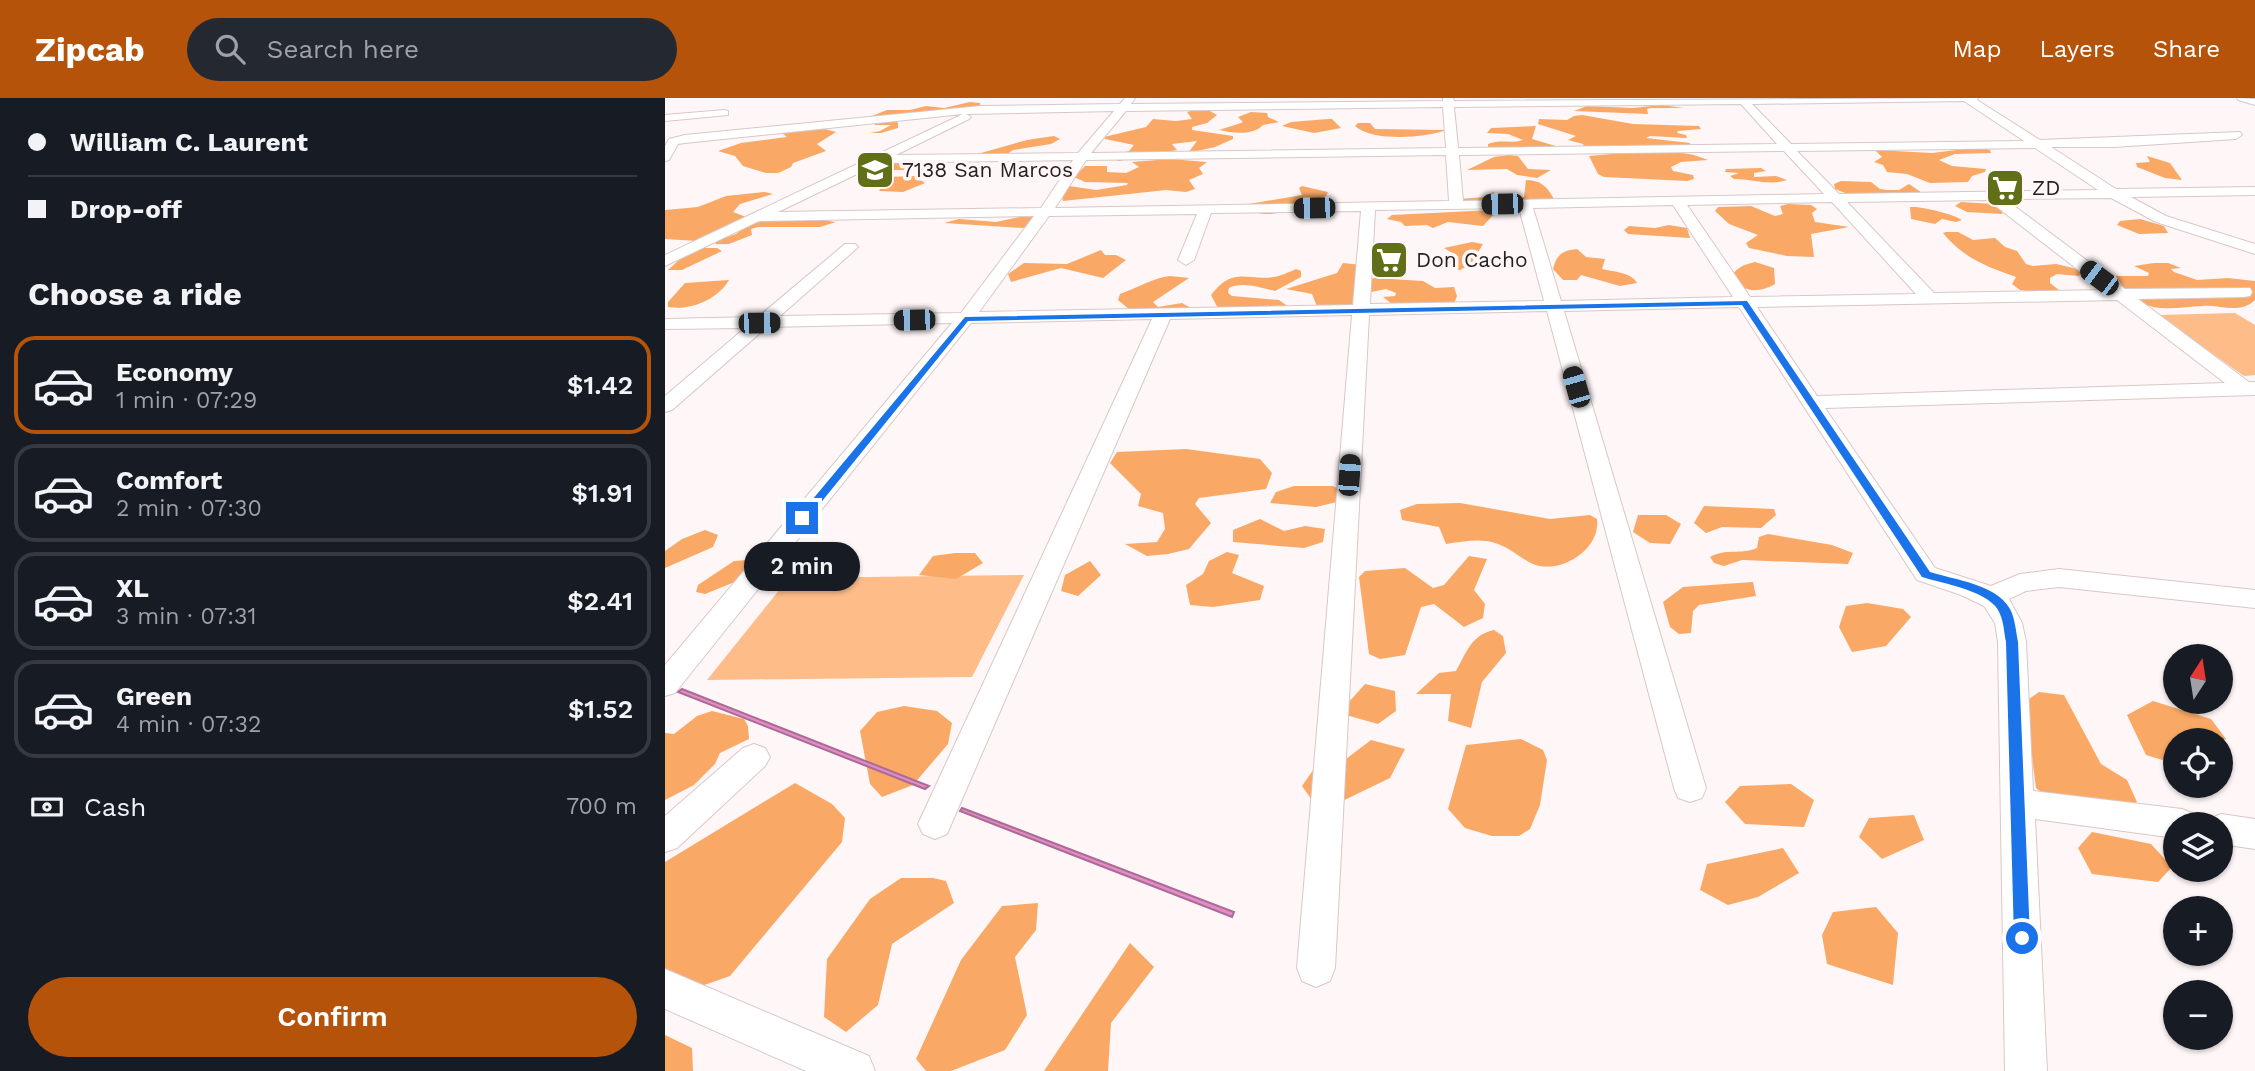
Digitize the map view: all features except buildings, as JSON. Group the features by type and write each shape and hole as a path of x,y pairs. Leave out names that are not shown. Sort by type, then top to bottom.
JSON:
{"street":[{"path":"665,261 1005,98"},
{"path":"1966,98 2116,195 2161,219 2255,249"},
{"path":"665,157 673,142 685,139 981,109 1128,102 1973,98"},
{"path":"2242,98 2255,102"},
{"path":"1742,99 1929,298"},
{"path":"1448,101 1456,205"},
{"path":"665,685 965,319 1045,212 1082,156 1128,102"},
{"path":"665,118 724,113"},
{"path":"880,159 2037,144 2137,142 2237,135"},
{"path":"757,217 2255,191"},
{"path":"1993,197 2252,391"},
{"path":"1677,201 1926,574 1993,596 2005,611 2012,642 2026,1071"},
{"path":"1525,204 1690,788"},
{"path":"1316,968 1368,207"},
{"path":"1186,260 1206,209"},
{"path":"665,248 702,243"},
{"path":"665,406 850,247"},
{"path":"665,324 2244,292"},
{"path":"935,824 1163,315"},
{"path":"1811,402 2252,391"},
{"path":"1993,596 2020,583 2059,578 2255,599"},
{"path":"665,837 754,757"},
{"path":"2018,803 2163,822"},
{"path":"2233,831 2255,834"},
{"path":"665,989 854,1071"}],"shaded area":[{"path":"970,102 980,103 980,106 968,111 895,120 898,128 870,133 891,125 875,125 872,116 887,110 910,110 926,106 944,108"},
{"path":"1661,105 1684,108 1651,108 1647,109 1648,114 1574,111 1587,106 1633,108"},
{"path":"1210,111 1217,115 1207,123 1192,127 1192,130 1233,136 1233,139 1215,147 1188,153 1197,141 1172,144 1177,150 1119,161 1112,159 1112,156 1129,151 1134,145 1104,137 1146,127 1153,119 1192,119 1187,112"},
{"path":"1251,112 1267,113 1268,117 1279,122 1248,132 1219,130 1243,122 1238,117"},
{"path":"1582,115 1633,124 1699,126 1701,129 1678,131 1677,133 1686,135 1687,138 1646,138 1690,143 1690,146 1665,150 1708,160 1681,162 1671,167 1673,171 1693,175 1694,179 1687,181 1604,177 1598,174 1589,156 1657,150 1585,150 1583,144 1568,140 1576,136 1538,124 1539,119 1567,120"},
{"path":"1332,119 1341,128 1314,133 1282,126 1291,122"},
{"path":"1358,123 1370,123 1375,129 1446,130 1426,135 1386,136 1363,131 1355,126"},
{"path":"1536,126 1532,139 1559,147 1488,147 1488,144 1492,143 1523,140 1508,134 1487,133 1491,128"},
{"path":"798,128 836,132 817,144 826,151 793,163 791,167 778,173 766,173 743,166 735,156 718,151 741,143 787,137 782,133"},
{"path":"1054,136 1060,139 1051,144 1013,150 1003,157 974,155 1027,140"},
{"path":"1981,147 1991,153 1955,154 1939,160 1952,166 1986,169 1985,172 1972,176 1968,182 1930,183 1907,174 1887,172 1883,165 1874,162 1882,157 1875,150 1932,153"},
{"path":"1518,156 1528,169 1551,170 1537,178 1517,175 1507,169 1467,170 1494,157"},
{"path":"2147,156 2170,163 2182,180 2165,178 2137,167 2136,163 2150,162"},
{"path":"1170,159 1207,162 1199,168 1203,174 1189,180 1195,189 1186,192 1166,190 1063,201 1061,190 1069,186 1096,190 1128,183 1085,182 1074,177 1085,166 1107,166 1107,172 1126,173 1139,167 1132,162"},
{"path":"902,162 949,165 930,179 922,179 924,174 916,170 875,170 869,167"},
{"path":"1761,168 1766,171 1754,173 1754,177 1776,176 1787,180 1768,182 1734,179 1730,176 1739,173 1725,172 1726,169"},
{"path":"915,176 925,183 903,192 879,191 887,177"},
{"path":"1526,180 1543,185 1554,199 1459,203 1459,199 1485,197 1493,192 1500,198 1524,197"},
{"path":"1841,181 1871,182 1880,189 1887,190 1899,190 1909,184 1925,195 1853,196 1835,189 1834,184"},
{"path":"1302,186 1328,192 1326,196 1296,208 1273,214 1252,211 1243,205 1302,195 1299,188"},
{"path":"765,192 773,194 740,204 733,212 746,217 697,241 665,239 665,210 698,207 726,196"},
{"path":"1961,202 1994,204 2003,208 2002,214 1967,212 1955,206"},
{"path":"1811,205 1817,209 1812,213 1815,222 1849,227 1811,234 1814,257 1787,256 1749,248 1746,243 1758,235 1729,224 1715,211 1718,207 1751,206 1775,216 1783,214 1780,206"},
{"path":"1910,207 1937,211 1962,220 1956,222 1942,219 1935,224 1911,219"},
{"path":"1492,210 1496,212 1483,226 1448,222 1433,228 1427,225 1405,226 1401,222 1387,219 1392,215"},
{"path":"1033,214 1045,220 1023,228 944,223 959,219 996,222"},
{"path":"807,218 836,222 820,227 758,227 751,229 752,235 729,244 716,244 715,241 736,234 748,225 768,220"},
{"path":"2140,219 2164,226 2168,233 2139,234 2117,225 2120,221"},
{"path":"1669,225 1687,228 1690,238 1628,234 1624,230 1629,226 1655,228"},
{"path":"1958,232 1973,240 1995,238 2005,247 2017,251 2026,264 2033,266 2056,264 2082,270 2079,276 2057,274 2050,278 2050,283 2068,297 2020,290 2012,284 2016,277 1967,255 1943,233"},
{"path":"1472,242 1483,244 1476,262 1460,270 1444,267 1459,257 1444,248"},
{"path":"717,248 722,251 682,270 668,270 689,251"},
{"path":"1577,249 1586,257 1605,259 1602,269 1626,275 1637,283 1620,286 1581,275 1577,280 1563,280 1553,269 1556,260 1564,252"},
{"path":"1101,250 1105,255 1116,255 1126,260 1103,278 1061,268 1011,282 1008,274 1024,263 1067,264"},
{"path":"1755,262 1774,268 1775,284 1752,290 1729,280 1740,268"},
{"path":"1343,263 1362,265 1358,294 1352,304 1319,311 1312,294 1286,289 1337,273"},
{"path":"2168,263 2181,268 2171,269 2197,280 2228,278 2255,281 2255,300 2236,308 2149,306 2130,295 2116,276 2148,276 2149,273 2134,266"},
{"path":"1296,269 1301,271 1301,277 1275,291 1240,285 1229,288 1228,293 1232,296 1279,300 1290,308 1221,314 1211,295 1219,286 1233,278 1274,277"},
{"path":"1170,276 1189,278 1153,302 1158,307 1182,303 1189,307 1176,315 1135,314 1118,300 1120,294"},
{"path":"1374,278 1423,281 1435,288 1454,287 1457,296 1452,309 1392,304 1383,297 1395,296 1396,293 1386,289 1366,293 1363,282"},
{"path":"729,280 718,293 703,302 686,307 668,307 668,302 685,283"},
{"path":"2235,313 2255,325 2255,375 2244,376 2158,315"},
{"path":"1186,449 1260,459 1272,473 1266,489 1199,498 1195,504 1211,523 1189,549 1147,556 1125,544 1157,542 1165,529 1163,513 1138,506 1141,494 1110,463 1117,452"},
{"path":"1294,486 1333,486 1340,490 1341,501 1316,507 1270,503 1276,492"},
{"path":"1460,503 1550,519 1590,515 1597,519 1597,530 1593,540 1577,557 1567,563 1544,566 1533,564 1495,543 1471,541 1446,544 1439,527 1402,520 1400,510 1417,504"},
{"path":"1704,506 1774,509 1776,515 1761,528 1722,527 1706,533 1694,523"},
{"path":"1638,515 1666,515 1681,524 1670,544 1650,543 1633,532"},
{"path":"1260,519 1284,531 1305,526 1325,529 1323,542 1304,548 1233,542 1233,530"},
{"path":"705,530 718,535 713,547 665,568 665,551 682,539"},
{"path":"1768,534 1832,545 1853,553 1848,564 1742,560 1724,566 1714,563 1710,557 1757,548 1759,537"},
{"path":"1227,552 1239,555 1232,573 1264,586 1260,600 1213,607 1190,605 1186,585 1203,574 1209,561"},
{"path":"975,553 983,563 956,579 919,575 933,556"},
{"path":"1469,556 1487,559 1474,590 1485,604 1483,618 1464,627 1434,604 1421,607 1405,655 1380,659 1369,654 1359,577 1365,571 1405,568 1433,588 1444,585"},
{"path":"763,559 762,571 705,594 696,592 698,585 734,561"},
{"path":"1090,561 1101,575 1078,596 1061,591 1065,575"},
{"path":"1024,575 972,677 707,680 789,578"},
{"path":"1753,582 1756,596 1699,605 1693,611 1691,633 1679,634 1670,627 1663,602 1683,587"},
{"path":"1867,603 1903,609 1911,617 1886,646 1852,652 1839,627 1846,606"},
{"path":"1494,630 1503,636 1506,653 1482,682 1471,728 1448,721 1451,694 1416,694 1439,673 1456,671 1475,640"},
{"path":"1365,684 1395,691 1396,711 1378,724 1339,713"},
{"path":"682,689 929,786 925,789 678,692"},
{"path":"2039,692 2064,695 2101,764 2127,780 2137,802 2122,814 2067,813 2036,788 2025,702"},
{"path":"2153,701 2163,704 2163,714 2195,714 2211,719 2218,728 2163,728 2163,760 2146,755 2127,715"},
{"path":"904,706 937,711 952,723 948,744 913,785 882,797 870,784 860,731 877,712"},
{"path":"712,711 744,719 748,726 749,739 720,753 715,764 694,785 665,800 665,733 674,734 697,716"},
{"path":"1521,739 1543,750 1547,760 1540,805 1530,829 1519,836 1492,836 1465,828 1448,809 1466,745"},
{"path":"1371,740 1405,749 1390,778 1330,807 1316,806 1302,786 1316,766 1342,762"},
{"path":"795,783 832,804 845,818 842,842 730,976 693,989 665,972 665,862"},
{"path":"1791,784 1814,800 1804,827 1745,824 1725,802 1740,786"},
{"path":"962,808 1234,912 1232,917 960,811"},
{"path":"1914,815 1924,840 1882,859 1859,837 1869,818"},
{"path":"2092,832 2151,844 2163,857 2163,877 2158,882 2092,874 2078,848"},
{"path":"1783,848 1799,873 1758,897 1728,905 1700,890 1707,864"},
{"path":"901,878 933,878 946,881 954,903 892,944 878,1005 846,1032 824,1017 827,959 870,899"},
{"path":"1038,903 1036,930 1015,957 1027,1015 1005,1050 951,1071 926,1071 916,1059 961,960 1002,906"},
{"path":"1876,907 1898,933 1893,985 1827,964 1822,935 1833,912"},
{"path":"1130,943 1154,967 1111,1023 1108,1071 1044,1071"},
{"path":"665,1035 692,1048 693,1071 665,1071"}],"place":[{"name":"7138 San Marcos","path":"875,170"},
{"name":"ZD","path":"2005,188"},
{"name":"Don Cacho","path":"1389,260"}],"route":[{"path":"802,518 965,319 1744,302 1926,574 1993,596 2005,611 2011,627 2012,642 2022,938"}]}
